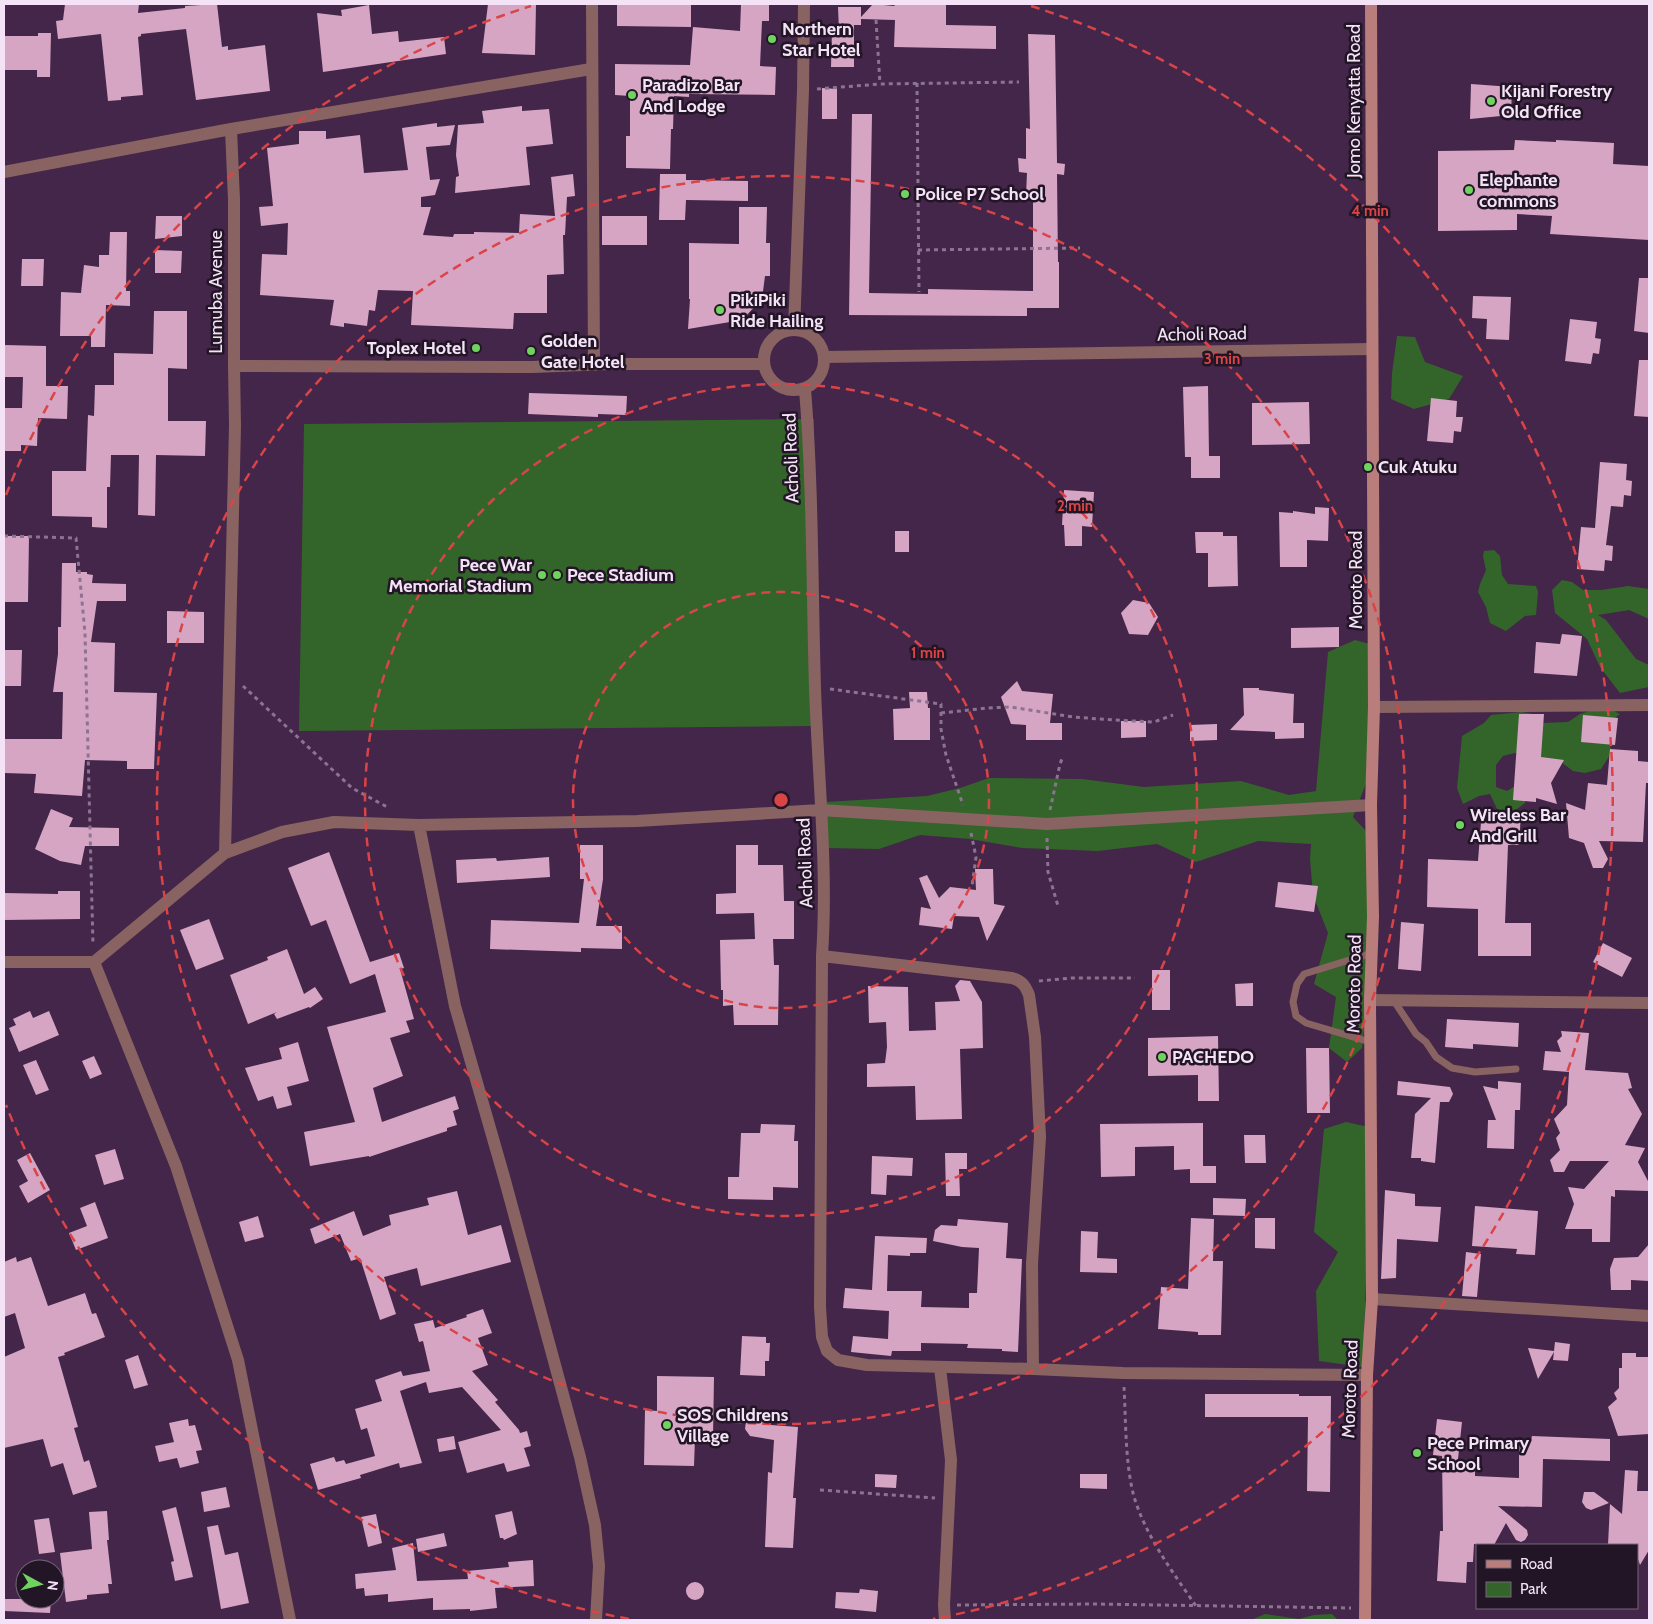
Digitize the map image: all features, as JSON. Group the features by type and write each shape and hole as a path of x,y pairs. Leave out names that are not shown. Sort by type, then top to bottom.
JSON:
{"main road":[{"name":"Jomo Kenyatta Road","path":"1371,4 1372,349"},
{"name":"Moroto Road","path":"1365,1614 1366,1375 1372,1299 1370,1000 1373,916 1371,805 1374,706 1372,349"}],"street":[{"path":"592,4 594,365 764,364"},
{"path":"794,330 803,90 804,4"},
{"path":"4,172 231,129 591,69"},
{"name":"Lumuba Avenue","path":"231,129 234,200 234,366 532,367 594,365"},
{"path":"794,330 814,338 819,343 824,357 824,365 818,379 805,389 798,391 782,388 770,378 764,364 767,347 772,340 786,331 794,330"},
{"name":"Acholi Road","path":"824,357 1372,349"},
{"path":"225,852 235,426 234,366"},
{"name":"Acholi Road","path":"805,389 809,436 815,687 825,912 822,956 820,1306 822,1337 827,1351 838,1360 867,1365 1033,1369 1123,1374 1366,1375"},
{"path":"1374,706 1649,705"},
{"path":"4,962 94,962 225,852 282,832 334,822 419,825 637,821 820,810 1047,824 1371,805"},
{"path":"419,825 455,1006 512,1205 580,1458 593,1516 599,1566 596,1620"},
{"path":"822,956 1012,978 1023,983 1029,995 1035,1037 1040,1137 1032,1264 1033,1369"},
{"path":"94,962 176,1166 238,1360 290,1620"},
{"path":"1370,1000 1649,1004"},
{"path":"1372,1299 1649,1316"},
{"path":"940,1368 951,1460 951,1500 944,1605 945,1620"}],"lane":[{"path":"1370,1042 1306,1023 1296,1016 1293,1002 1297,984 1304,974 1372,953"},
{"path":"1394,1000 1416,1034 1426,1042 1436,1057 1452,1068 1474,1072 1516,1069"}],"path":[{"path":"876,20 880,84"},
{"path":"803,90 880,84 1019,82"},
{"path":"917,83 918,292"},
{"path":"918,250 1080,248"},
{"path":"4,536 76,538 85,633 94,962"},
{"path":"228,672 352,788 394,811"},
{"path":"815,687 941,704 941,729 946,755 968,819 976,857 972,886"},
{"path":"941,713 1011,707 1073,717 1154,722 1173,715"},
{"path":"1023,983 1071,978 1135,978"},
{"path":"1123,1374 1129,1467 1133,1492 1142,1518 1166,1561 1196,1607"},
{"path":"820,1490 951,1500"},
{"path":"944,1605 1097,1604 1365,1614"}],"green space":[{"path":"1397,336 1415,337 1425,362 1463,376 1449,399 1414,409 1391,399"},
{"name":"Pece Stadium","path":"814,419 812,726 299,731 304,424"},
{"path":"1494,550 1500,556 1502,575 1508,584 1536,586 1538,592 1536,615 1525,616 1506,631 1490,623 1486,607 1478,592 1486,570 1483,556 1484,551"},
{"path":"1562,580 1572,582 1583,590 1601,590 1628,586 1649,589 1649,619 1629,610 1598,615 1606,620 1636,659 1649,665 1649,687 1620,693 1600,667 1587,639 1555,613 1552,590"},
{"path":"1355,640 1377,646 1369,776 1353,817 1366,831 1370,898 1365,1021 1362,1048 1347,1062 1329,1048 1336,997 1314,984 1328,933 1313,895 1310,859 1311,844 1258,841 1196,862 1157,844 1098,851 1022,848 970,839 920,835 879,849 824,848 825,802 927,796 960,788 989,778 1082,779 1144,787 1241,781 1289,795 1316,791 1328,652"},
{"path":"1596,709 1610,709 1620,714 1612,722 1608,732 1612,752 1601,769 1585,773 1573,771 1561,762 1519,752 1503,756 1496,765 1496,787 1507,791 1515,786 1526,790 1525,803 1512,813 1497,809 1490,794 1479,796 1463,804 1457,788 1462,736 1484,723 1491,715 1522,712 1533,714 1543,723 1568,722 1580,714"},
{"path":"1346,1122 1369,1127 1369,1195 1363,1367 1319,1361 1316,1291 1338,1252 1314,1232 1324,1129"},
{"path":"1265,1614 1299,1619 1314,1615 1332,1614 1338,1620 1251,1620"}],"building":[{"path":"65,4 139,4 138,13 185,8 185,6 217,4 222,47 228,46 228,50 265,45 270,91 196,100 186,29 141,34 138,37 143,95 121,97 121,100 108,101 101,34 58,39 56,21 63,20"},
{"path":"488,4 536,4 535,55 482,53"},
{"path":"617,4 691,4 691,27 617,26"},
{"path":"741,4 769,4 769,21 762,21 760,66 776,67 775,95 689,94 689,97 674,96 670,169 626,168 626,136 630,136 630,96 615,95 615,64 690,65 693,27 740,31"},
{"path":"873,4 894,6 896,4 946,4 946,25 996,26 996,49 894,47 895,20 861,19 861,25 854,25 854,67 831,67 832,31 839,31 838,7 861,7 861,17"},
{"path":"369,5 372,34 398,31 399,42 444,37 446,54 323,72 317,13 342,16 341,10"},
{"path":"38,33 51,33 50,77 37,77 37,70 4,70 4,36 38,36"},
{"path":"1028,34 1055,35 1057,163 1065,164 1064,175 1057,174 1059,308 1027,308 1027,316 849,315 852,114 872,114 869,293 928,294 928,289 1033,291 1033,196 1026,195 1027,173 1019,172 1018,158 1026,159 1026,128 1030,129"},
{"name":"Kijani Forestry Old Office","path":"1471,84 1512,87 1511,115 1470,119"},
{"path":"822,88 837,89 837,119 822,119"},
{"path":"522,106 522,111 549,109 553,144 526,147 530,185 455,193 456,177 459,176 456,155 458,125 484,123 482,111"},
{"path":"437,123 437,127 455,125 450,145 426,147 430,180 440,179 435,195 421,197 421,207 431,207 423,235 453,237 454,234 474,234 474,232 519,233 520,214 555,216 551,177 573,174 575,196 567,197 565,235 563,235 564,274 547,275 547,313 514,313 513,329 411,325 413,291 378,290 375,311 369,310 367,326 344,323 344,327 330,325 334,300 260,295 262,254 287,255 288,223 261,226 259,207 273,206 267,148 299,144 299,131 326,131 326,139 360,135 364,173 408,170 402,128"},
{"path":"1515,140 1614,143 1613,164 1649,166 1649,240 1550,234 1552,216 1517,214 1517,230 1438,231 1438,151 1514,150"},
{"path":"660,174 686,174 686,180 748,181 748,201 686,200 685,220 659,220"},
{"path":"739,207 767,207 766,243 770,243 770,276 765,276 762,299 742,320 688,329 690,299 689,243 739,244"},
{"path":"156,216 182,216 182,236 155,239"},
{"path":"602,216 647,216 647,245 602,245"},
{"path":"110,232 127,232 126,291 130,291 130,306 106,305 105,347 91,347 91,336 60,336 61,292 81,293 84,265 99,267 99,255 109,255"},
{"path":"155,250 182,251 181,273 155,273"},
{"path":"22,259 44,259 43,286 21,286"},
{"path":"1639,278 1649,278 1649,333 1634,331"},
{"path":"1473,296 1511,297 1509,340 1486,339 1487,319 1472,318"},
{"path":"154,311 187,311 187,369 168,368 168,421 206,421 205,456 156,455 155,516 138,515 139,455 111,455 110,487 107,487 107,528 92,527 92,517 52,516 52,471 86,471 88,415 94,416 95,385 114,385 114,353 153,354"},
{"path":"1570,319 1597,322 1595,338 1601,339 1599,354 1593,353 1591,364 1565,361"},
{"path":"4,345 46,346 46,386 68,386 67,419 38,418 37,446 21,445 21,451 4,451 4,408 22,408 23,377 4,377"},
{"path":"1639,360 1649,360 1649,417 1634,416"},
{"path":"1208,386 1209,456 1220,456 1220,478 1191,478 1191,457 1185,457 1183,387"},
{"path":"529,393 627,396 626,415 598,414 598,417 528,414"},
{"path":"1431,398 1457,401 1456,417 1463,417 1461,432 1454,431 1453,443 1427,441"},
{"path":"1309,402 1310,444 1252,445 1252,403"},
{"path":"1600,462 1627,464 1626,480 1632,481 1631,496 1624,495 1623,507 1611,506 1606,545 1613,546 1612,561 1605,560 1604,571 1577,569 1581,527 1595,528"},
{"path":"1064,490 1094,492 1092,527 1082,526 1082,546 1065,546 1064,525 1062,525"},
{"path":"1315,507 1329,508 1328,541 1307,540 1307,567 1280,567 1279,512 1293,513 1293,511 1315,514"},
{"path":"895,531 909,531 909,552 895,552"},
{"path":"1195,532 1223,532 1223,536 1237,536 1238,586 1208,587 1208,553 1196,553"},
{"path":"4,536 29,536 28,602 4,602"},
{"path":"62,563 76,563 76,572 87,572 87,574 93,575 92,583 126,584 126,601 97,601 91,642 115,643 114,692 157,693 154,769 127,769 127,761 85,760 82,796 34,793 36,774 4,773 4,739 62,739 63,692 53,692 58,654 58,627 61,627"},
{"path":"1133,600 1149,603 1158,617 1148,635 1129,634 1121,613"},
{"path":"167,611 204,612 204,643 167,643"},
{"path":"1339,627 1339,647 1291,648 1291,628"},
{"path":"1562,634 1582,636 1577,676 1534,673 1536,642 1560,644"},
{"path":"4,650 22,650 21,686 4,686"},
{"path":"1017,681 1022,691 1053,694 1050,723 1062,723 1062,740 1026,740 1026,725 1011,724 1001,697"},
{"path":"1243,688 1259,688 1259,690 1294,694 1293,723 1304,723 1304,738 1275,739 1275,732 1230,730 1244,715"},
{"path":"909,692 927,692 928,708 930,708 930,740 894,740 893,709 910,708"},
{"path":"1519,714 1544,714 1541,757 1564,760 1551,783 1557,804 1536,798 1536,802 1513,800"},
{"path":"1583,715 1618,718 1615,745 1581,742"},
{"path":"1121,721 1146,721 1146,737 1121,738"},
{"path":"1217,724 1217,740 1190,741 1190,725"},
{"path":"1610,749 1638,751 1638,761 1649,762 1649,783 1646,783 1643,842 1599,841 1608,859 1603,868 1593,868 1584,843 1569,838 1566,803 1585,810 1588,783 1607,785"},
{"path":"51,809 73,818 69,827 119,828 119,846 85,846 81,865 60,861 35,849"},
{"path":"1482,809 1521,813 1519,845 1508,845 1505,923 1531,923 1531,956 1478,956 1478,909 1427,907 1428,859 1478,861"},
{"path":"580,845 603,845 603,879 596,926 622,926 622,949 581,948 581,952 490,949 491,920 579,923 584,879 580,879"},
{"path":"736,845 758,845 758,865 783,865 784,901 794,901 794,939 773,939 774,965 779,965 778,1025 734,1025 733,1005 723,1006 720,940 755,939 754,913 716,914 716,894 736,893"},
{"path":"329,852 370,962 399,953 404,968 400,969 414,1019 406,1021 410,1032 390,1038 403,1076 373,1088 382,1122 455,1096 459,1109 453,1111 457,1125 447,1128 447,1131 369,1157 310,1166 304,1132 355,1122 327,1027 386,1012 375,974 350,984 326,920 311,926 288,868"},
{"path":"549,857 550,877 457,883 456,860 496,858 497,861"},
{"path":"975,869 993,869 994,904 1005,906 987,941 979,917 954,916 952,929 919,925 921,907 931,909 919,878 927,875 939,898 950,887 976,890"},
{"path":"1278,882 1318,886 1314,912 1275,907"},
{"path":"58,891 80,891 80,919 4,920 4,893 58,894"},
{"path":"209,919 224,959 196,970 180,930"},
{"path":"1401,922 1424,924 1421,971 1398,969"},
{"path":"1603,943 1632,958 1622,977 1593,962"},
{"path":"287,949 304,994 315,987 323,999 310,1008 277,1019 274,1014 277,1012 248,1024 230,975 268,960 267,957"},
{"path":"1152,970 1170,970 1170,1010 1152,1010"},
{"path":"960,980 970,981 982,1002 983,1048 960,1049 962,1119 916,1120 915,1086 867,1087 867,1064 885,1063 887,1047 886,1022 869,1023 868,986 908,987 909,1031 936,1030 935,1002 960,1001 955,986"},
{"path":"1253,983 1253,1006 1236,1006 1235,984"},
{"path":"30,1011 33,1018 49,1011 59,1035 19,1052 9,1028 16,1025 13,1019"},
{"path":"1447,1019 1519,1023 1518,1047 1473,1044 1473,1049 1445,1047"},
{"path":"1561,1031 1589,1033 1585,1070 1628,1073 1632,1088 1628,1089 1642,1114 1625,1145 1645,1148 1638,1162 1649,1183 1649,1191 1615,1190 1615,1197 1611,1196 1610,1242 1592,1242 1592,1229 1565,1229 1574,1204 1568,1187 1584,1189 1609,1161 1570,1161 1564,1172 1554,1172 1550,1160 1560,1150 1556,1138 1560,1133 1554,1119 1567,1105 1569,1072 1543,1070 1545,1051 1561,1052 1557,1041 1562,1036"},
{"path":"1218,1036 1219,1101 1198,1101 1198,1075 1148,1076 1148,1038"},
{"path":"298,1042 309,1081 287,1087 292,1105 277,1109 273,1096 258,1101 245,1068 282,1059 279,1048"},
{"path":"1306,1048 1329,1048 1330,1113 1307,1113"},
{"path":"94,1056 102,1074 90,1079 82,1061"},
{"path":"36,1060 49,1090 36,1095 23,1065"},
{"path":"1398,1081 1450,1087 1453,1094 1449,1102 1440,1102 1435,1163 1421,1161 1421,1158 1411,1158 1415,1114 1431,1098 1397,1095"},
{"path":"1498,1081 1521,1083 1520,1110 1515,1110 1514,1149 1487,1148 1488,1120 1496,1120 1483,1086 1498,1089"},
{"path":"1203,1123 1203,1166 1216,1166 1216,1183 1190,1183 1190,1169 1174,1170 1174,1146 1135,1147 1135,1176 1101,1177 1100,1124"},
{"path":"761,1124 795,1125 794,1141 798,1141 798,1188 773,1187 773,1200 728,1199 728,1177 739,1177 741,1133 760,1133"},
{"path":"1244,1135 1265,1135 1266,1163 1245,1163"},
{"path":"115,1149 124,1179 104,1185 95,1155"},
{"path":"30,1153 50,1190 28,1203 19,1186 28,1181 17,1160"},
{"path":"945,1153 967,1153 967,1169 959,1169 960,1196 946,1196"},
{"path":"872,1156 913,1158 912,1176 887,1175 886,1195 871,1194"},
{"path":"1385,1190 1415,1194 1415,1206 1441,1207 1438,1242 1397,1239 1396,1278 1381,1279"},
{"path":"457,1191 468,1235 501,1225 511,1262 421,1286 417,1268 384,1277 396,1314 380,1320 360,1258 351,1261 340,1234 315,1244 310,1229 354,1211 363,1236 391,1225 389,1215 429,1205 427,1198"},
{"path":"1213,1198 1246,1199 1245,1216 1213,1215"},
{"path":"95,1202 108,1238 76,1250 69,1233 87,1226 80,1208"},
{"path":"1475,1206 1538,1211 1535,1255 1516,1254 1517,1249 1472,1246"},
{"path":"258,1216 264,1237 245,1242 239,1222"},
{"path":"1191,1218 1214,1219 1213,1261 1223,1261 1221,1335 1198,1335 1198,1332 1158,1329 1161,1287 1188,1289"},
{"path":"1255,1218 1275,1218 1275,1249 1255,1248"},
{"path":"958,1219 1008,1223 1006,1258 1022,1259 1018,1352 1002,1351 1002,1349 967,1348 968,1344 921,1343 921,1351 892,1351 891,1356 851,1352 853,1336 888,1339 889,1311 843,1308 845,1288 872,1290 875,1236 927,1238 926,1253 910,1253 910,1256 888,1255 887,1291 922,1291 921,1307 969,1308 969,1293 977,1293 979,1248 962,1247 933,1241 935,1230 941,1225 957,1226"},
{"path":"1081,1231 1098,1232 1097,1258 1117,1259 1117,1273 1080,1272"},
{"path":"1649,1244 1649,1281 1631,1280 1631,1290 1611,1290 1610,1269 1614,1258 1638,1257"},
{"path":"1466,1252 1481,1254 1477,1297 1462,1296"},
{"path":"16,1257 17,1262 31,1257 48,1306 85,1293 92,1314 96,1313 105,1337 58,1357 78,1427 74,1428 84,1462 89,1460 97,1487 73,1495 63,1463 51,1467 43,1439 4,1448 4,1357 25,1348 15,1313 4,1317 4,1262"},
{"path":"483,1309 492,1333 478,1338 488,1365 472,1371 498,1400 495,1402 520,1433 527,1431 531,1446 524,1448 530,1466 507,1472 504,1463 467,1473 458,1442 501,1430 462,1387 429,1393 426,1382 400,1391 422,1463 400,1468 399,1463 360,1475 361,1478 318,1490 310,1464 334,1457 336,1462 344,1460 346,1464 375,1456 367,1428 361,1430 355,1409 382,1401 375,1380 401,1371 403,1376 430,1371 423,1341 419,1342 414,1324 433,1320 435,1328 467,1317 466,1315"},
{"path":"742,1336 766,1337 766,1343 770,1343 769,1361 765,1361 765,1376 740,1375"},
{"path":"1555,1342 1570,1344 1568,1361 1553,1360 1554,1352 1538,1379 1528,1348 1554,1351"},
{"path":"1622,1353 1636,1353 1636,1357 1649,1357 1649,1434 1618,1436 1608,1407 1617,1399 1614,1393 1619,1388 1619,1368 1622,1368"},
{"path":"138,1355 148,1385 134,1389 125,1360"},
{"path":"657,1376 714,1377 713,1438 695,1438 694,1466 644,1465 645,1410 657,1411"},
{"path":"1205,1394 1331,1396 1330,1492 1307,1491 1308,1417 1205,1417"},
{"path":"754,1414 762,1415 771,1425 798,1427 793,1498 796,1498 793,1548 765,1547 768,1472 772,1473 774,1440 750,1436 745,1429 746,1421"},
{"path":"188,1419 189,1426 195,1425 202,1450 196,1451 199,1463 180,1468 177,1458 159,1462 155,1446 174,1442 169,1423"},
{"path":"1437,1419 1462,1422 1457,1468 1475,1468 1475,1476 1519,1478 1519,1440 1531,1440 1532,1436 1610,1439 1610,1461 1543,1459 1542,1507 1498,1506 1527,1530 1528,1535 1525,1540 1521,1542 1516,1540 1506,1523 1495,1544 1474,1544 1473,1562 1467,1562 1466,1583 1437,1581 1440,1531 1443,1531 1442,1456 1433,1455"},
{"path":"454,1436 456,1449 439,1452 437,1439"},
{"path":"1625,1470 1638,1471 1637,1491 1649,1491 1649,1550 1640,1565 1638,1544 1608,1544 1610,1504 1622,1514"},
{"path":"875,1474 897,1475 896,1488 875,1487"},
{"path":"1080,1474 1107,1474 1107,1489 1080,1488"},
{"path":"226,1487 230,1507 204,1512 201,1492"},
{"path":"1584,1492 1594,1492 1609,1503 1591,1510 1586,1508 1582,1502"},
{"path":"176,1507 193,1577 175,1581 171,1562 174,1561 162,1511"},
{"path":"107,1511 109,1540 107,1540 112,1584 108,1584 109,1593 87,1595 87,1599 66,1602 65,1559 61,1559 60,1553 92,1549 89,1512"},
{"path":"512,1511 517,1534 504,1540 500,1538 495,1515"},
{"path":"376,1514 382,1543 368,1547 361,1517"},
{"path":"49,1518 55,1552 39,1554 34,1520"},
{"path":"218,1525 225,1555 238,1552 249,1603 221,1609 207,1527"},
{"path":"444,1533 447,1546 418,1552 416,1539"},
{"path":"413,1543 417,1581 468,1579 467,1571 509,1567 508,1562 533,1560 534,1586 495,1588 497,1608 470,1611 470,1609 433,1610 433,1598 388,1602 388,1594 365,1596 364,1588 356,1589 355,1574 396,1570 392,1548"},
{"path":"695,1582 701,1585 704,1591 701,1597 695,1600 689,1597 686,1591 689,1585"},
{"path":"860,1589 878,1591 876,1612 835,1608 836,1592 859,1593"},
{"path":"4,1599 15,1599 15,1609 50,1609 50,1613 4,1611"}],"place":[{"name":"Northern Star Hotel","path":"772,39"},
{"name":"Paradizo Bar And Lodge","path":"632,95"},
{"name":"Kijani Forestry Old Office","path":"1491,101"},
{"name":"Elephante commons","path":"1469,190"},
{"name":"Police P7 School","path":"905,194"},
{"name":"PikiPiki Ride Hailing","path":"720,310"},
{"name":"Toplex Hotel","path":"476,348"},
{"name":"Golden Gate Hotel","path":"531,351"},
{"name":"Cuk Atuku","path":"1368,467"},
{"name":"Pece War Memorial Stadium","path":"542,575"},
{"name":"Pece Stadium","path":"557,575"},
{"name":"Wireless Bar And Grill","path":"1460,825"},
{"name":"PACHEDO","path":"1162,1057"},
{"name":"SOS Childrens Village","path":"667,1425"},
{"name":"Pece Primary School","path":"1417,1453"}]}
